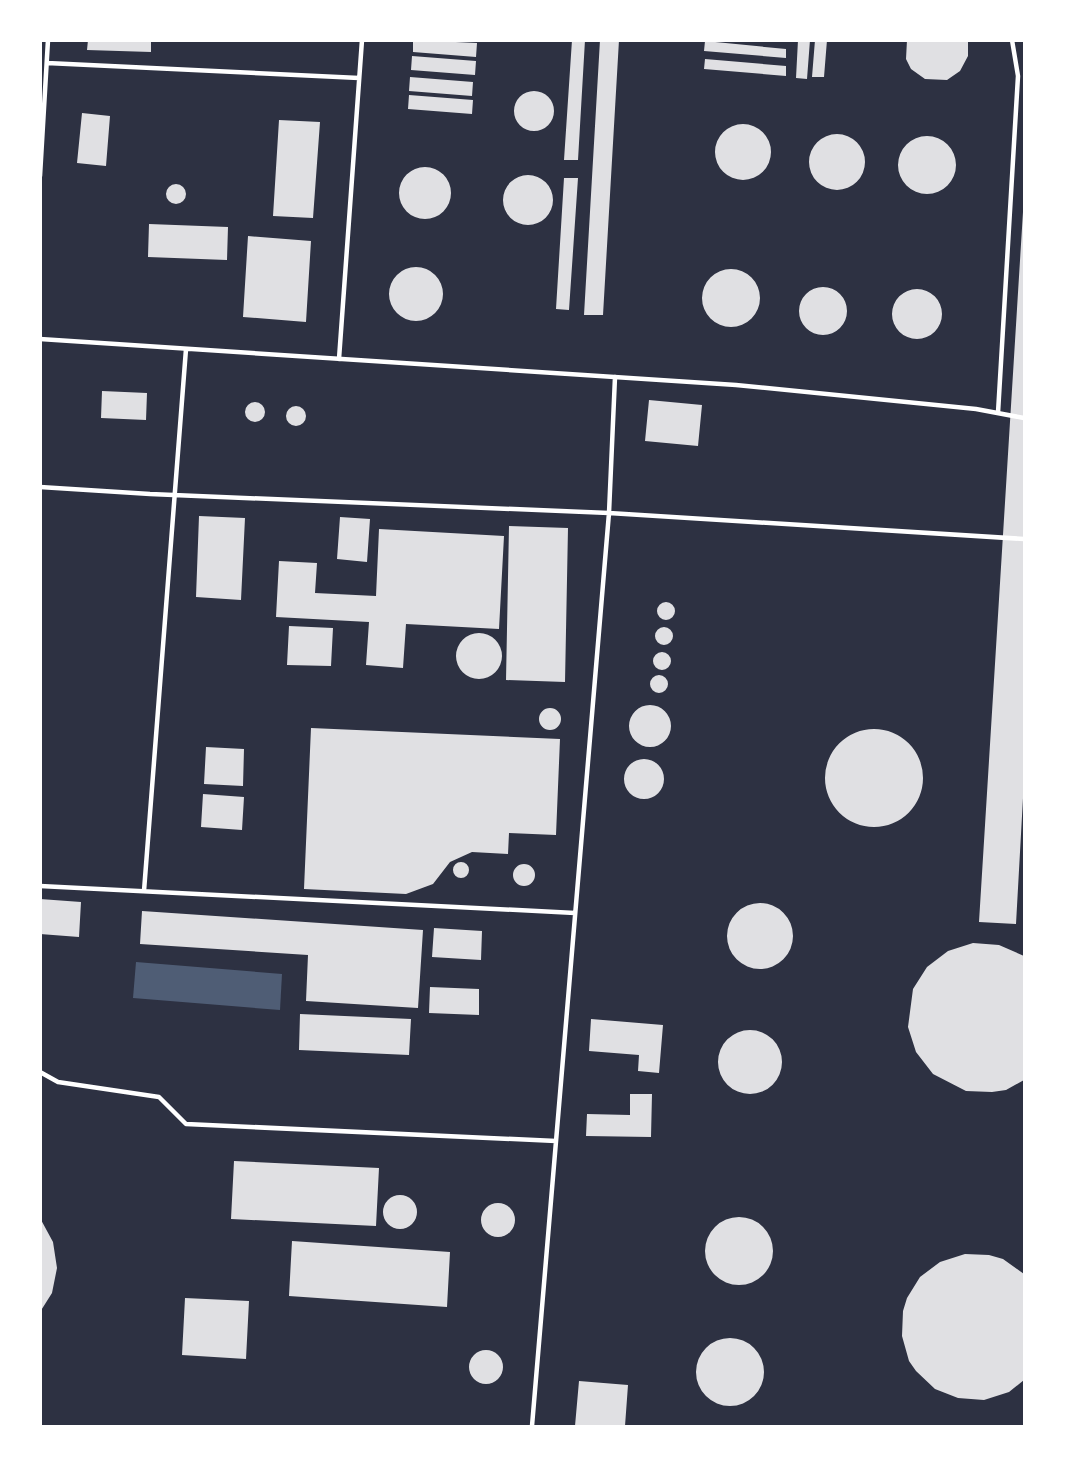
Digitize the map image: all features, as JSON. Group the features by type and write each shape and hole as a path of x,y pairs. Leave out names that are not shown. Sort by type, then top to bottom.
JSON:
{"lane":[{"path":"40,176 48,40"},
{"path":"339,359 362,40"},
{"path":"998,413 1017,76 1012,40"},
{"path":"47,63 359,78"},
{"path":"40,339 736,385 998,413 1024,418"},
{"path":"144,891 186,349"},
{"path":"532,1426 609,513 615,377"},
{"path":"40,487 174,496 609,513 1024,539"},
{"path":"40,886 575,913"},
{"path":"40,1072 58,1082 159,1097 186,1124 556,1141"}],"water":[{"path":"136,962 282,974 280,1010 133,998"}],"building":[{"path":"88,40 151,40 151,52 87,50"},
{"path":"413,40 477,43 476,57 413,52"},
{"path":"572,40 585,40 578,160 564,160"},
{"path":"600,40 619,40 603,315 584,315"},
{"path":"798,40 810,40 807,79 796,78"},
{"path":"815,40 827,40 824,77 812,77"},
{"path":"907,40 968,40 968,56 960,71 947,80 925,79 911,69 906,59"},
{"path":"705,41 786,49 786,58 704,51"},
{"path":"412,56 476,61 475,75 411,70"},
{"path":"705,59 786,66 786,76 704,69"},
{"path":"410,77 473,82 472,96 409,91"},
{"path":"534,91 542,92 548,97 553,103 553,119 548,125 542,130 534,131 526,130 520,125 515,119 514,111 515,103 520,97 526,92"},
{"path":"409,95 473,100 472,114 408,109"},
{"path":"82,113 110,116 106,166 77,163"},
{"path":"279,120 320,122 313,218 273,216"},
{"path":"743,124 754,126 763,132 769,141 771,152 769,163 763,172 754,178 743,180 732,178 723,172 717,163 715,152 717,141 723,132 732,126"},
{"path":"837,134 848,136 857,142 863,151 865,162 863,173 857,182 848,188 837,190 826,188 817,182 811,173 809,162 811,151 817,142 826,136"},
{"path":"927,136 943,141 951,149 956,165 951,181 943,189 927,194 911,189 903,181 898,165 903,149 911,141"},
{"path":"425,167 435,169 443,175 449,183 451,193 449,203 443,211 435,217 425,219 415,217 407,211 401,203 399,193 401,183 407,175 415,169"},
{"path":"528,175 546,182 553,200 546,218 528,225 510,218 503,200 510,182"},
{"path":"564,178 578,178 569,310 556,309"},
{"path":"176,184 183,187 186,194 183,201 176,204 169,201 166,194 169,187"},
{"path":"1023,212 1024,780 1016,924 979,922"},
{"path":"149,224 228,227 227,260 148,257"},
{"path":"248,236 311,241 306,322 243,317"},
{"path":"411,267 421,267 431,271 439,279 443,294 439,309 431,317 421,321 411,321 401,317 393,309 389,299 389,289 393,279 401,271"},
{"path":"725,269 737,269 752,277 760,292 760,304 752,319 737,327 725,327 710,319 702,304 702,292 710,277"},
{"path":"818,287 828,287 843,297 847,311 846,320 837,331 828,335 818,335 803,325 799,316 799,306 809,291"},
{"path":"917,289 926,291 937,300 942,314 940,323 931,334 917,339 908,337 897,328 892,314 894,305 903,294"},
{"path":"102,391 147,393 146,420 101,418"},
{"path":"649,400 702,405 698,446 645,441"},
{"path":"255,402 262,405 265,412 262,419 255,422 248,419 245,412 248,405"},
{"path":"296,406 303,409 306,416 303,423 296,426 289,423 286,416 289,409"},
{"path":"199,516 245,518 241,600 196,597"},
{"path":"340,517 370,519 367,562 337,559"},
{"path":"509,526 568,528 565,682 506,680"},
{"path":"379,529 504,536 499,629 406,624 403,668 366,665 369,622 276,617 279,561 317,563 315,593 376,596"},
{"path":"662,602 670,602 675,607 673,618 662,620 657,615 657,607"},
{"path":"289,626 333,628 331,666 287,665"},
{"path":"660,627 668,627 673,632 671,643 660,645 655,640 655,632"},
{"path":"479,633 495,640 502,656 495,672 479,679 463,672 456,656 463,640"},
{"path":"658,652 666,652 671,657 669,668 658,670 653,665 653,657"},
{"path":"655,675 663,675 668,680 666,691 655,693 650,688 650,680"},
{"path":"650,705 665,711 671,726 665,741 650,747 635,741 629,726 635,711"},
{"path":"550,708 558,711 561,719 558,727 550,730 542,727 539,719 542,711"},
{"path":"311,728 560,739 556,835 509,833 508,854 472,852 450,862 433,884 406,894 304,889"},
{"path":"874,729 893,732 909,743 920,759 923,778 920,797 909,813 893,824 874,827 855,824 839,813 828,797 825,778 828,759 839,743 855,732"},
{"path":"206,747 244,749 243,786 204,784"},
{"path":"644,759 652,760 658,765 663,771 663,787 658,793 652,798 644,799 636,798 630,793 625,787 624,779 625,771 630,765 636,760"},
{"path":"203,794 244,797 242,830 201,827"},
{"path":"461,862 469,870 461,878 453,870"},
{"path":"524,864 532,867 535,875 532,883 524,886 516,883 513,875 516,867"},
{"path":"40,899 81,902 79,937 40,934"},
{"path":"760,903 772,906 783,913 790,924 793,936 790,948 783,959 772,966 760,969 748,966 737,959 730,948 727,936 730,924 737,913 748,906"},
{"path":"142,911 423,930 418,1008 306,1001 308,955 140,944"},
{"path":"434,928 482,931 481,960 432,957"},
{"path":"973,943 999,945 1024,956 1024,1080 1006,1090 966,1091 933,1074 916,1052 908,1027 913,989 927,967 948,951"},
{"path":"430,987 479,989 479,1015 429,1013"},
{"path":"300,1014 411,1019 409,1055 299,1050"},
{"path":"591,1019 663,1025 659,1073 638,1071 639,1055 589,1051"},
{"path":"744,1030 756,1030 773,1039 780,1050 782,1062 780,1074 773,1085 756,1094 744,1094 732,1089 723,1080 718,1068 718,1056 723,1044 732,1035"},
{"path":"630,1094 652,1094 651,1137 586,1136 587,1114 630,1115"},
{"path":"234,1161 379,1168 376,1226 231,1219"},
{"path":"400,1195 412,1200 417,1212 412,1224 400,1229 388,1224 383,1212 388,1200"},
{"path":"498,1203 510,1208 515,1220 510,1232 498,1237 486,1232 481,1220 486,1208"},
{"path":"746,1217 758,1223 767,1232 773,1244 771,1264 763,1275 746,1285 732,1285 715,1275 707,1264 705,1244 715,1227 726,1219"},
{"path":"40,1218 53,1242 57,1268 52,1293 40,1312"},
{"path":"292,1241 450,1252 447,1307 289,1296"},
{"path":"965,1254 989,1255 1003,1259 1024,1274 1024,1380 1009,1392 984,1400 958,1398 935,1389 909,1361 902,1336 903,1311 907,1298 920,1277 940,1262"},
{"path":"185,1298 249,1301 246,1359 182,1355"},
{"path":"737,1338 749,1344 758,1353 764,1365 762,1385 754,1396 737,1406 723,1406 706,1396 698,1385 696,1365 706,1348 717,1340"},
{"path":"486,1350 498,1355 503,1367 498,1379 486,1384 474,1379 469,1367 474,1355"},
{"path":"579,1381 628,1385 625,1426 575,1426"}]}
